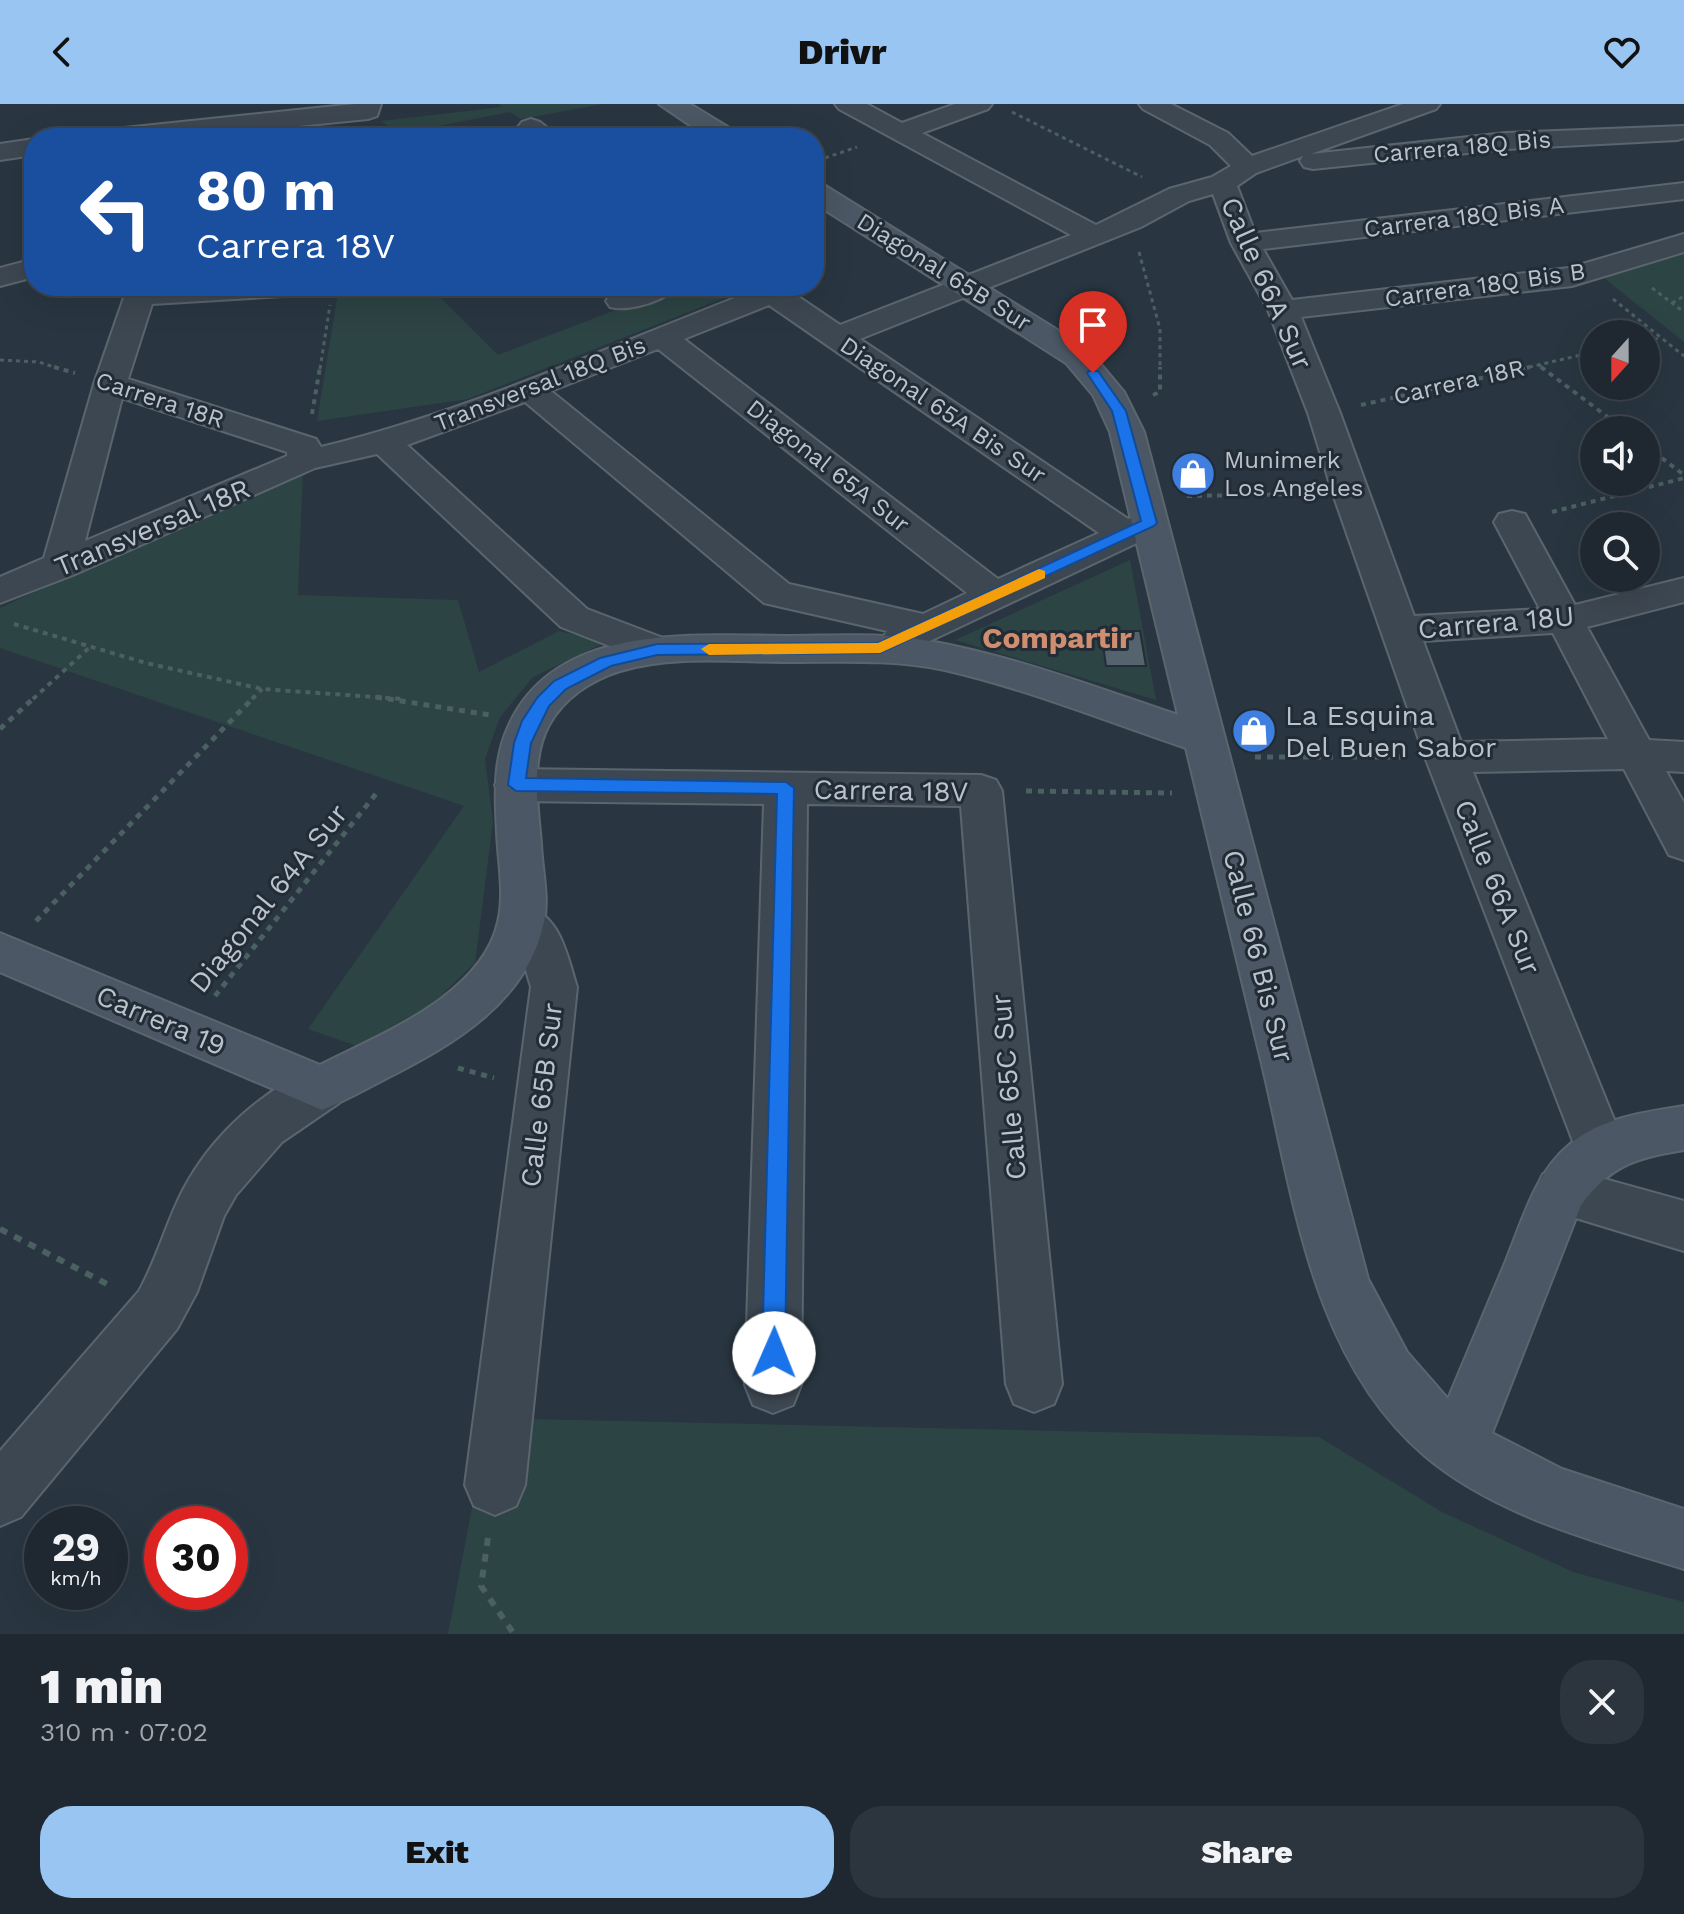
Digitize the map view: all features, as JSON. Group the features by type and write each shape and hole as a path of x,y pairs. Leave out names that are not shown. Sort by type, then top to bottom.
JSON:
{"street":[{"path":"672,104 711,128"},
{"path":"848,104 1091,234"},
{"path":"900,132 979,104"},
{"path":"1152,104 1219,139 1234,175"},
{"path":"838,337 1091,234 1131,221 1179,195 1427,104"},
{"path":"1643,104 1681,134"},
{"path":"131,128 368,107"},
{"name":"Carrera 18Q Bis","path":"1234,175 1506,141 1681,134"},
{"path":"0,152 24,148"},
{"name":"Calle 66A Sur","path":"1234,175 1245,243 1283,310 1324,413 1350,494 1446,757 1601,1149"},
{"name":"Carrera 18Q Bis A","path":"1245,243 1684,191"},
{"name":"Diagonal 65B Sur","path":"824,197 1077,356 1108,392 1123,422"},
{"name":"Carrera 18Q Bis B","path":"1283,310 1572,277 1684,243"},
{"path":"0,277 24,271"},
{"path":"60,567 110,384 140,296"},
{"path":"621,301 635,296"},
{"name":"Transversal 18Q Bis","path":"304,454 384,442 530,390 662,337 752,296"},
{"name":"Diagonal 65A Bis Sur","path":"777,296 838,337 1139,518"},
{"name":"Diagonal 65A Sur","path":"662,337 994,595"},
{"name":"Carrera 18R","path":"110,384 304,454"},
{"path":"530,390 777,594 926,627"},
{"name":"Calle 66 Bis Sur","path":"1123,422 1139,518 1210,763 1341,1279 1360,1323 1387,1372 1419,1413 1458,1445 1502,1473 1552,1497 1684,1539"},
{"path":"384,442 574,618 657,650"},
{"name":"Transversal 18R","path":"0,591 60,567 304,454"},
{"path":"880,648 994,595 1139,518"},
{"path":"1512,522 1684,843"},
{"name":"Carrera 18U","path":"1400,630 1564,620 1684,590"},
{"path":"0,1496 158,1310 178,1274 201,1208 218,1178 264,1126 322,1088 441,1024 478,995 511,953 522,921 517,764 530,721 560,685 606,662 657,650 880,648 943,656 982,666 1210,763"},
{"path":"1636,754 1684,740"},
{"path":"1446,757 1636,754 1684,757"},
{"name":"Carrera 18V","path":"516,785 981,791"},
{"path":"773,1385 786,788"},
{"name":"Calle 65C Sur","path":"981,791 1034,1384"},
{"name":"Calle 65B Sur","path":"495,1485 554,987 539,938 522,921"},
{"name":"Carrera 19","path":"2,952 322,1088"},
{"path":"1458,1445 1561,1191 1576,1169 1601,1149 1629,1136 1684,1128"},
{"path":"1561,1191 1684,1226"}],"path":[{"path":"1011,111 1179,195"},
{"path":"1123,422 1160,392 1160,329 1131,221"},
{"path":"1572,277 1591,281 1684,356"},
{"path":"304,454 331,296"},
{"path":"1672,303 1684,296"},
{"name":"Carrera 18R","path":"1324,413 1580,355"},
{"name":"Carrera 18R","path":"0,360 39,362 110,384"},
{"path":"1538,364 1607,416"},
{"path":"1660,457 1684,476"},
{"path":"1512,522 1684,476"},
{"path":"1139,518 1350,494"},
{"path":"0,620 146,663 262,689 400,699 530,721"},
{"path":"0,729 91,646"},
{"path":"2,952 262,689"},
{"name":"Carrera 18V","path":"981,791 1210,763 1446,757"},
{"name":"Diagonal 64A Sur","path":"187,1031 379,790"},
{"path":"393,1049 542,1091"},
{"path":"0,1229 158,1310"},
{"path":"495,1485 481,1586 514,1634"}],"green space":[{"path":"499,104 603,104 521,119 510,112 429,128 390,128 381,121 502,107"},
{"path":"1684,245 1684,342 1660,320 1599,274"},
{"path":"337,296 439,296 498,355 652,296 729,296 468,399 317,421"},
{"path":"303,468 298,595 458,600 479,672 559,631 606,642 533,677 500,717 485,759 493,822 475,963 431,1005 357,1046 308,1029 464,806 0,648 0,608"},
{"path":"1130,560 1156,700 955,640"},
{"path":"489,1418 1319,1437 1442,1512 1573,1572 1684,1602 1684,1634 448,1634"}],"building":[{"path":"1101,631 1140,631 1146,666 1106,666"}],"slow traffic":[{"path":"709,649 880,648 1039,574"}],"place":[{"name":"Munimerk Los Angeles","path":"1193,474"},
{"name":"La Esquina Del Buen Sabor","path":"1254,731"}],"district":[{"name":"Compartir","path":"1057,638"}],"route":[{"path":"774,1353 786,788 516,785 522,743 530,721 560,685 606,662 657,650 880,648 1149,523 1127,432 1119,411 1093,373"}]}
